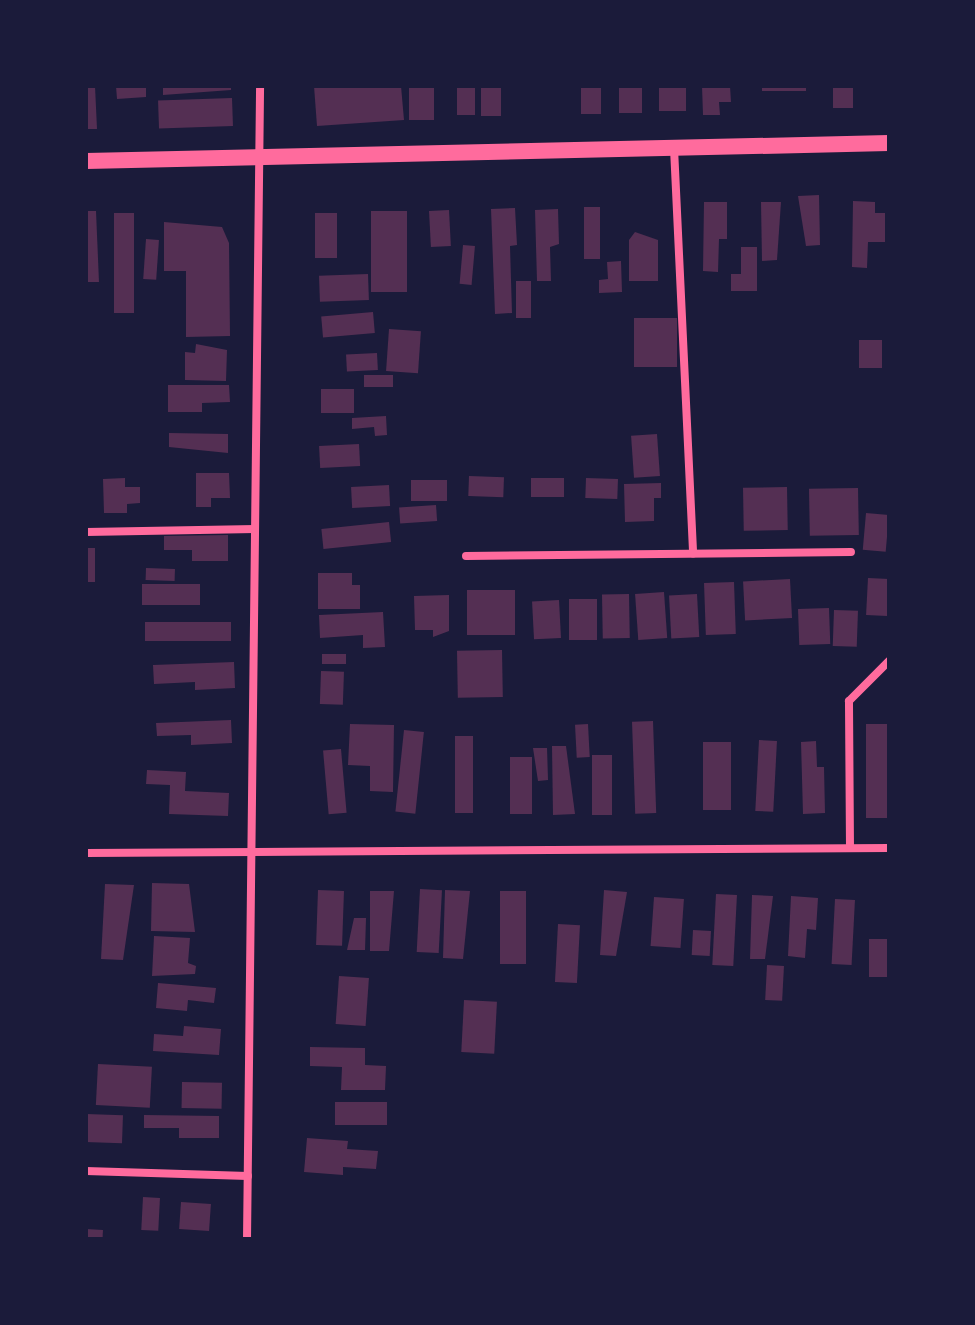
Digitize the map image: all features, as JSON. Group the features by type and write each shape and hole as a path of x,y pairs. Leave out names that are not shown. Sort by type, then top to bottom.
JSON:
{"main road":[{"path":"86,161 889,143"}],"street":[{"path":"247,1239 260,86"},
{"path":"674,148 693,554"},
{"path":"86,532 255,529"},
{"path":"466,556 851,552"},
{"path":"850,848 849,701 889,661"},
{"path":"86,853 889,848"},
{"path":"86,1171 248,1176"}],"building":[{"path":"86,86 95,86 97,129 86,129"},
{"path":"116,86 146,86 146,97 117,99"},
{"path":"163,86 231,86 231,90 163,95"},
{"path":"314,86 401,86 404,120 317,126"},
{"path":"409,86 434,86 434,120 409,120"},
{"path":"457,86 475,86 475,115 457,115"},
{"path":"481,86 501,86 501,116 481,116"},
{"path":"581,86 601,86 601,114 581,114"},
{"path":"619,86 642,86 642,113 619,113"},
{"path":"659,86 686,86 686,111 659,111"},
{"path":"702,86 730,86 731,102 719,102 720,115 703,115"},
{"path":"762,86 806,86 806,91 762,91"},
{"path":"833,86 853,86 853,108 833,108"},
{"path":"232,98 233,126 159,129 158,101"},
{"path":"819,195 820,245 806,246 798,196"},
{"path":"853,201 875,202 875,213 885,213 885,242 868,242 867,268 852,267"},
{"path":"704,202 727,202 727,239 719,239 718,272 703,271"},
{"path":"761,202 781,202 777,260 762,261"},
{"path":"584,207 600,207 600,259 584,259"},
{"path":"515,208 517,245 510,246 512,313 495,314 491,209"},
{"path":"558,209 559,244 550,247 551,281 537,281 535,210"},
{"path":"449,210 451,246 431,247 429,211"},
{"path":"86,211 96,211 99,282 86,282"},
{"path":"371,211 407,211 407,292 371,292"},
{"path":"114,213 134,213 134,313 114,313"},
{"path":"315,213 337,213 337,258 315,258"},
{"path":"164,222 222,227 229,243 230,336 186,337 186,271 164,271"},
{"path":"635,232 658,240 658,281 629,281 629,240"},
{"path":"146,239 159,240 156,280 143,279"},
{"path":"463,245 475,246 472,285 460,284"},
{"path":"741,247 757,247 757,291 731,291 731,274 741,274"},
{"path":"621,261 622,292 599,293 599,280 608,279 607,262"},
{"path":"368,274 369,300 320,302 319,276"},
{"path":"516,281 531,281 531,318 516,318"},
{"path":"373,312 375,333 323,337 321,317"},
{"path":"634,318 677,318 677,367 634,367"},
{"path":"389,329 421,331 418,373 386,371"},
{"path":"859,340 882,340 882,368 859,368"},
{"path":"196,344 227,350 226,381 185,380 185,352 195,353"},
{"path":"377,353 378,370 347,372 346,355"},
{"path":"364,375 393,375 393,387 364,387"},
{"path":"168,385 229,385 230,402 202,403 202,412 168,412"},
{"path":"321,389 354,389 354,413 321,413"},
{"path":"386,416 387,435 375,436 374,427 352,429 352,418"},
{"path":"169,433 228,434 228,453 169,447"},
{"path":"657,434 660,476 634,478 631,436"},
{"path":"359,444 360,466 320,468 319,446"},
{"path":"196,473 229,473 230,498 211,498 211,507 196,507"},
{"path":"469,476 504,477 503,497 468,496"},
{"path":"125,478 125,487 140,487 140,503 127,504 127,513 104,513 103,479"},
{"path":"531,478 564,478 564,497 531,497"},
{"path":"586,478 618,479 617,499 585,498"},
{"path":"411,480 447,480 447,501 411,501"},
{"path":"661,483 661,498 654,498 654,521 625,522 624,484"},
{"path":"389,485 390,506 352,508 351,487"},
{"path":"787,487 788,530 744,531 743,488"},
{"path":"858,488 859,535 810,536 809,489"},
{"path":"436,505 437,521 400,524 399,508"},
{"path":"866,513 889,515 886,552 863,550"},
{"path":"389,522 391,542 323,549 321,529"},
{"path":"228,535 228,561 192,561 192,550 164,550 164,536"},
{"path":"86,548 95,548 95,582 86,582"},
{"path":"146,568 175,569 175,581 146,580"},
{"path":"318,573 352,573 352,585 360,585 360,609 318,609"},
{"path":"868,578 889,579 887,616 866,615"},
{"path":"790,579 792,618 745,620 743,581"},
{"path":"734,582 736,634 706,635 704,583"},
{"path":"142,584 200,584 200,605 142,605"},
{"path":"467,590 515,590 515,635 467,635"},
{"path":"664,592 667,638 638,640 635,594"},
{"path":"602,594 629,594 630,638 603,638"},
{"path":"697,594 699,637 671,638 669,595"},
{"path":"449,595 449,631 433,637 433,630 415,630 414,596"},
{"path":"569,599 597,599 597,640 569,640"},
{"path":"559,600 561,638 534,639 532,601"},
{"path":"829,608 830,644 799,645 798,609"},
{"path":"834,610 858,611 857,647 833,646"},
{"path":"383,612 385,647 363,648 363,635 320,638 319,615"},
{"path":"145,622 231,622 231,641 145,641"},
{"path":"502,650 503,697 458,698 457,651"},
{"path":"322,654 346,654 346,664 322,664"},
{"path":"234,662 235,688 195,690 195,682 154,684 153,665"},
{"path":"321,671 344,672 343,705 320,704"},
{"path":"231,720 232,743 191,745 191,735 157,736 156,723"},
{"path":"653,721 656,813 635,814 632,722"},
{"path":"350,724 394,725 393,792 370,791 370,766 348,765"},
{"path":"588,724 590,757 577,758 575,725"},
{"path":"866,724 889,724 889,818 866,818"},
{"path":"404,730 424,732 415,814 395,812"},
{"path":"455,736 473,736 473,813 455,813"},
{"path":"759,740 777,741 773,812 755,811"},
{"path":"816,741 817,767 824,767 825,813 803,814 801,742"},
{"path":"703,742 731,742 731,810 703,810"},
{"path":"552,746 566,746 575,814 553,815"},
{"path":"533,748 547,748 548,780 538,781"},
{"path":"341,749 347,813 329,814 323,751"},
{"path":"592,755 612,755 612,815 592,815"},
{"path":"510,757 532,757 532,814 510,814"},
{"path":"147,770 186,772 185,791 229,793 228,816 169,814 170,785 146,784"},
{"path":"152,883 189,884 195,932 151,931"},
{"path":"105,884 134,885 123,960 101,959"},
{"path":"420,889 442,890 439,953 417,952"},
{"path":"318,890 344,891 342,946 316,945"},
{"path":"445,890 470,891 463,959 443,958"},
{"path":"604,890 627,892 616,956 600,955"},
{"path":"370,891 394,891 389,951 370,951"},
{"path":"500,891 526,891 526,964 500,964"},
{"path":"716,894 737,895 733,966 712,965"},
{"path":"752,895 773,896 765,959 750,959"},
{"path":"791,896 818,898 816,930 807,929 805,958 788,956"},
{"path":"654,897 684,899 681,948 651,946"},
{"path":"835,899 855,900 852,965 832,964"},
{"path":"354,918 366,918 365,950 347,950"},
{"path":"558,924 580,925 577,983 555,982"},
{"path":"693,930 711,931 710,956 692,955"},
{"path":"154,936 190,938 188,963 196,966 195,974 152,976"},
{"path":"869,939 889,939 889,977 869,977"},
{"path":"767,965 784,966 782,1001 765,1000"},
{"path":"339,976 369,978 366,1026 336,1024"},
{"path":"158,983 216,988 214,1003 188,1000 187,1011 156,1008"},
{"path":"464,1000 497,1002 494,1054 461,1052"},
{"path":"184,1026 221,1029 219,1055 153,1051 154,1034 183,1036"},
{"path":"310,1047 365,1048 365,1065 386,1066 385,1090 341,1090 342,1067 310,1066"},
{"path":"98,1064 152,1067 150,1108 96,1105"},
{"path":"182,1082 222,1083 222,1109 182,1108"},
{"path":"335,1102 387,1102 387,1125 335,1125"},
{"path":"86,1114 123,1115 122,1143 86,1142"},
{"path":"144,1115 219,1116 219,1138 179,1138 179,1128 144,1128"},
{"path":"307,1138 348,1141 347,1149 378,1151 376,1169 343,1167 343,1175 304,1172"},
{"path":"143,1197 160,1198 158,1231 141,1230"},
{"path":"181,1202 211,1204 209,1231 179,1229"},
{"path":"86,1229 103,1230 102,1239 86,1239"}]}
